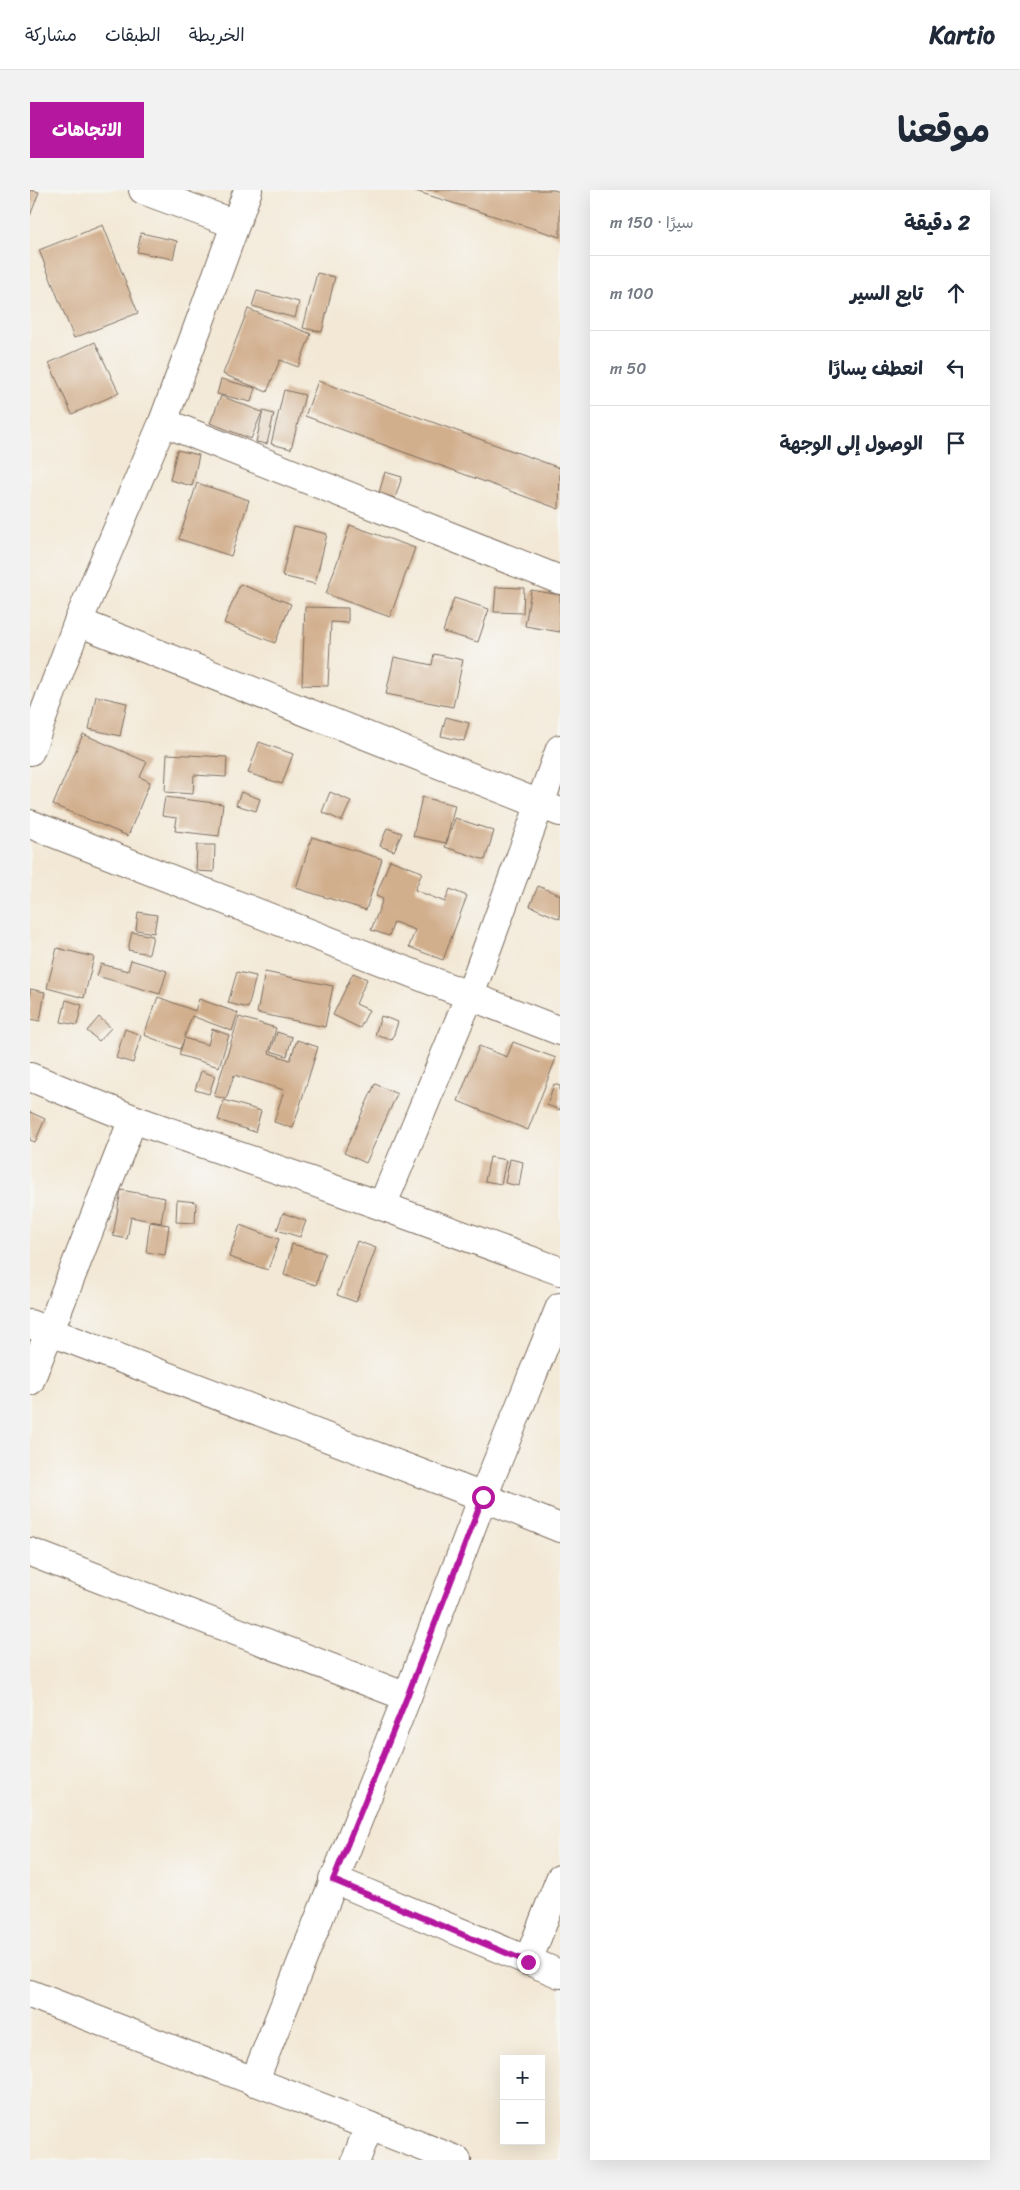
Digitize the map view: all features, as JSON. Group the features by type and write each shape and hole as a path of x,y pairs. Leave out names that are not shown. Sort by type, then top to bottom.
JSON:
{"street":[{"path":"143,190 235,224"},
{"path":"30,752 78,622 163,422 248,190"},
{"path":"163,422 560,580"},
{"path":"78,622 549,808"},
{"path":"382,1206 549,808 560,749"},
{"path":"30,824 560,1031"},
{"path":"30,1077 133,1119 382,1206 560,1271"},
{"path":"30,1381 40,1328 133,1119"},
{"path":"254,2082 407,1697 483,1497 560,1307"},
{"path":"40,1328 560,1528"},
{"path":"30,1552 407,1697"},
{"path":"528,1962 560,1879"},
{"path":"333,1880 560,1974"},
{"path":"30,1994 457,2160"},
{"path":"356,2160 369,2126"}],"building":[{"path":"30,190 39,192 30,216"},
{"path":"412,190 554,190 560,192 560,237"},
{"path":"103,225 138,313 74,338 39,250"},
{"path":"141,233 177,241 173,259 137,252"},
{"path":"317,273 335,277 322,332 303,328"},
{"path":"257,291 299,302 295,318 252,306"},
{"path":"248,309 311,334 298,367 280,360 267,392 223,374"},
{"path":"95,342 119,393 72,414 49,363"},
{"path":"221,379 255,388 251,402 217,394"},
{"path":"318,381 560,468 559,509 305,416"},
{"path":"284,390 305,395 291,449 271,444"},
{"path":"221,396 262,412 251,439 210,423"},
{"path":"263,411 274,414 267,444 256,442"},
{"path":"177,450 199,455 192,486 170,480"},
{"path":"385,472 402,477 395,498 379,493"},
{"path":"197,483 249,500 231,556 179,539"},
{"path":"350,525 415,548 390,617 326,594"},
{"path":"294,526 327,534 315,584 282,576"},
{"path":"240,584 291,604 275,643 224,623"},
{"path":"496,587 524,588 523,613 494,612"},
{"path":"531,590 560,595 560,632 525,626"},
{"path":"454,598 489,609 478,642 443,632"},
{"path":"305,607 348,608 348,623 331,622 328,686 302,685"},
{"path":"434,654 463,660 453,707 386,694 394,657 432,665"},
{"path":"96,696 127,703 120,736 89,729"},
{"path":"446,717 469,723 464,741 441,736"},
{"path":"83,734 147,762 140,777 150,782 128,836 53,805"},
{"path":"259,742 293,754 282,784 248,773"},
{"path":"167,754 227,757 226,777 194,775 193,794 165,792"},
{"path":"241,792 260,799 256,811 236,805"},
{"path":"330,792 351,801 342,821 322,812"},
{"path":"165,797 223,804 219,836 175,831 177,818 162,816"},
{"path":"422,797 455,805 446,843 413,836"},
{"path":"455,818 494,831 485,860 445,847"},
{"path":"387,828 402,833 394,851 380,846"},
{"path":"312,837 382,859 366,910 296,888"},
{"path":"197,845 215,845 214,872 196,871"},
{"path":"390,860 422,872 415,890 445,902 450,889 467,896 443,960 409,947 415,930 394,922 389,936 371,930 383,899 376,896"},
{"path":"538,886 560,895 560,919 530,906"},
{"path":"138,912 157,915 154,933 136,930"},
{"path":"132,932 153,936 149,954 128,950"},
{"path":"57,948 94,957 84,998 47,988"},
{"path":"131,960 167,971 160,994 97,976 101,964 128,971"},
{"path":"237,972 256,976 248,1008 228,1003"},
{"path":"265,972 333,986 325,1027 257,1013"},
{"path":"353,973 367,979 356,1004 369,1010 360,1028 333,1015"},
{"path":"30,989 45,992 40,1021 30,1019"},
{"path":"158,997 195,1011 199,999 238,1013 232,1031 192,1016 184,1038 208,1045 212,1029 229,1035 219,1067 179,1055 184,1040 180,1049 144,1035"},
{"path":"66,1000 82,1005 77,1025 61,1022"},
{"path":"381,1016 398,1022 392,1040 375,1035"},
{"path":"99,1017 111,1028 99,1041 87,1031"},
{"path":"239,1017 276,1028 269,1053 290,1060 297,1040 318,1047 293,1128 274,1122 284,1090 234,1075 226,1099 214,1096"},
{"path":"125,1029 141,1035 133,1063 116,1058"},
{"path":"277,1032 292,1037 287,1056 271,1051"},
{"path":"513,1042 556,1058 528,1130 458,1101 479,1046 507,1057"},
{"path":"201,1071 215,1076 209,1094 195,1090"},
{"path":"375,1084 397,1094 366,1163 344,1153"},
{"path":"554,1084 560,1086 560,1110 547,1105"},
{"path":"224,1100 261,1111 255,1132 218,1120"},
{"path":"30,1112 45,1119 35,1142 30,1140"},
{"path":"490,1157 506,1160 501,1184 485,1181"},
{"path":"510,1159 523,1162 519,1186 505,1183"},
{"path":"121,1190 165,1198 161,1223 131,1217 127,1239 113,1236"},
{"path":"177,1200 196,1202 195,1223 176,1222"},
{"path":"283,1213 306,1221 300,1237 277,1230"},
{"path":"150,1222 169,1225 165,1255 146,1252"},
{"path":"240,1225 279,1239 268,1270 229,1257"},
{"path":"357,1241 376,1248 356,1302 337,1295"},
{"path":"292,1244 325,1253 316,1285 284,1275"}],"route":[{"path":"483,1497 407,1697 333,1880 528,1962"}]}
